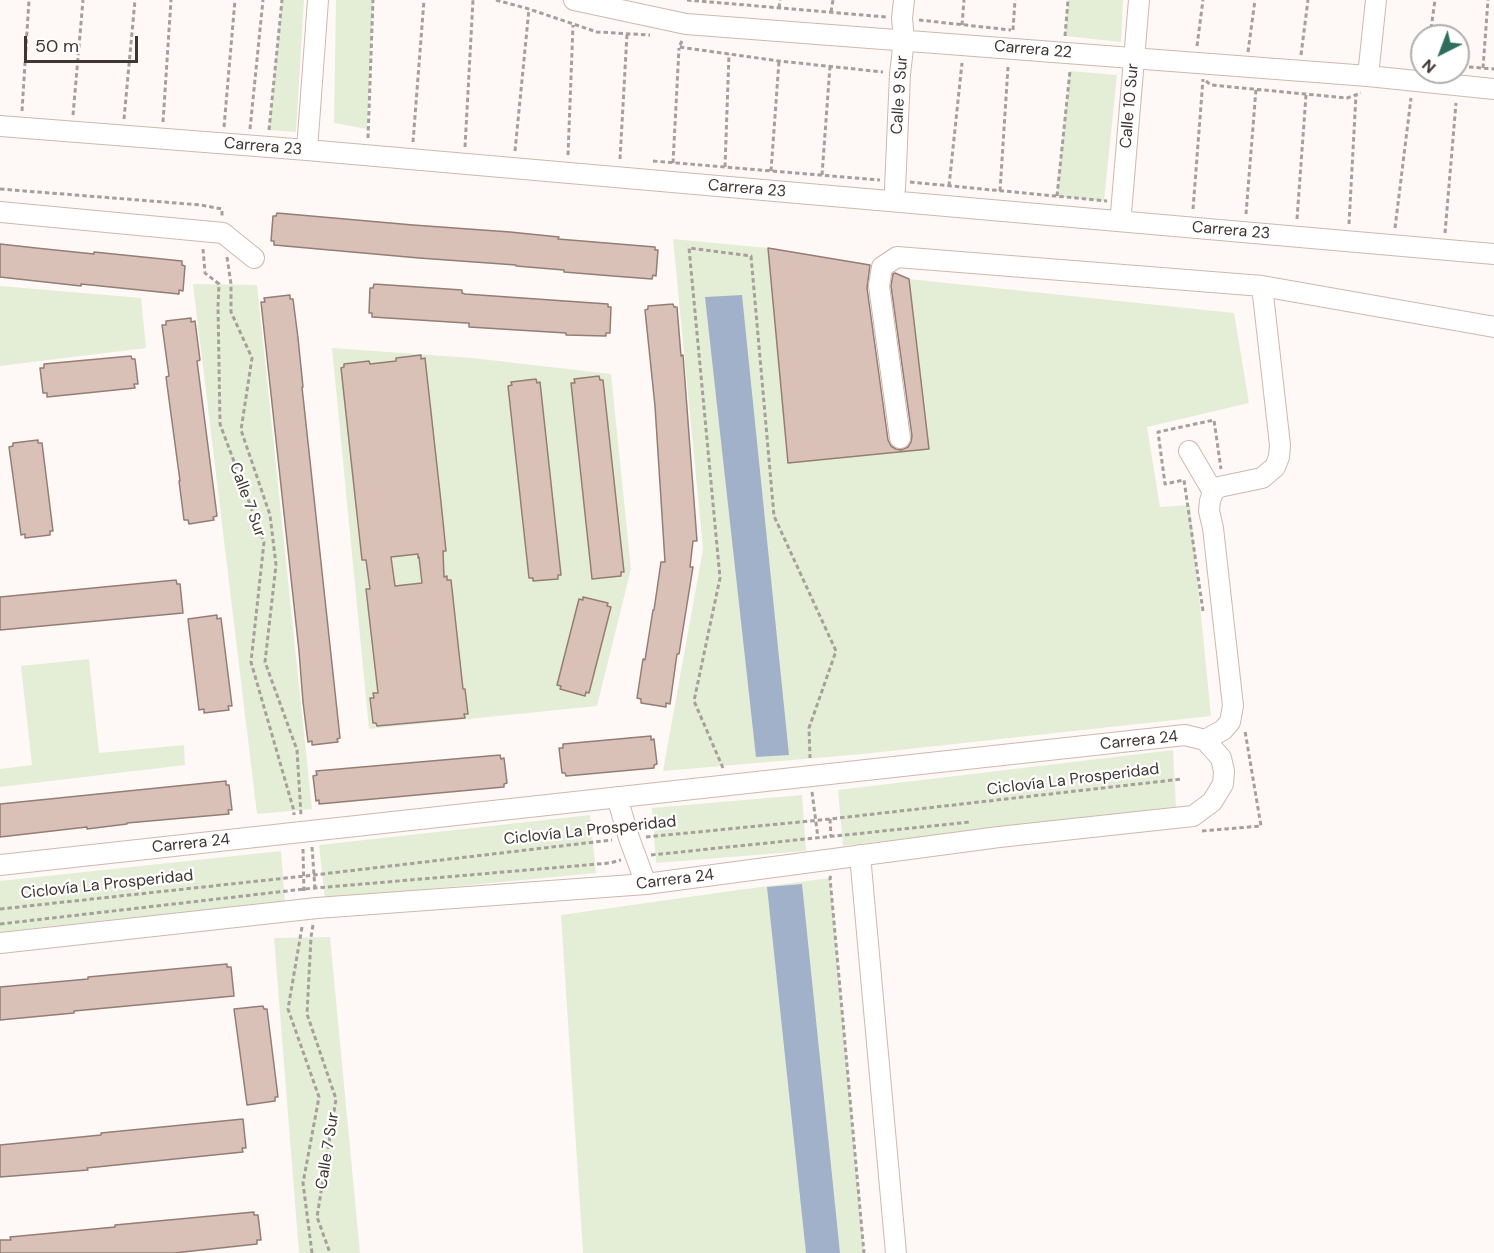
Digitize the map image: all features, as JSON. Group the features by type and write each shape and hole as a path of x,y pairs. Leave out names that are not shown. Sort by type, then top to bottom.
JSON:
{"street":[{"path":"307,150 318,0"},
{"name":"Carrera 22","path":"574,0 686,24 1134,58 1366,84 1494,89"},
{"name":"Calle 9 Sur","path":"894,189 904,40 902,18 904,0"},
{"name":"Calle 10 Sur","path":"1121,213 1138,0"},
{"path":"1366,84 1376,0"},
{"name":"Carrera 23","path":"0,126 307,150 1494,254"},
{"path":"0,212 223,233 254,258"},
{"path":"900,438 879,286 882,267 897,257 1262,286 1494,327"},
{"path":"1205,740 1223,730 1230,722 1233,706 1213,528 1209,511 1210,501 1213,492 1219,487 1262,478 1275,467 1279,458 1280,445 1262,286"},
{"path":"1189,451 1213,492"},
{"name":"Carrera 24","path":"0,865 1185,735 1205,740 1221,758 1224,771 1223,784 1212,802 1193,816 999,837 646,884 312,902 0,943"},
{"path":"617,797 632,848 646,884"},
{"path":"860,855 896,1253"}],"path":[{"path":"22,111 29,0"},
{"path":"73,115 82,0"},
{"path":"124,119 135,0"},
{"path":"163,122 171,0"},
{"path":"224,127 235,0"},
{"path":"250,129 263,0"},
{"path":"269,130 282,0"},
{"path":"368,138 373,0"},
{"path":"413,143 424,0"},
{"path":"465,147 473,0"},
{"path":"496,0 597,32 649,35"},
{"path":"779,8 780,0"},
{"path":"831,12 833,0"},
{"path":"962,25 964,0"},
{"path":"1013,30 1016,0"},
{"path":"1065,36 1068,0"},
{"path":"1197,49 1203,0"},
{"path":"1248,53 1255,0"},
{"path":"1301,58 1308,0"},
{"path":"1432,24 1435,0"},
{"path":"1483,68 1488,0"},
{"path":"515,151 529,9"},
{"path":"568,155 573,25"},
{"path":"620,159 627,34"},
{"path":"673,163 679,47 684,38"},
{"path":"679,47 778,61 900,74"},
{"path":"725,167 729,54"},
{"path":"771,171 778,61"},
{"path":"949,186 962,63 952,62"},
{"path":"822,175 830,66"},
{"path":"1000,191 1008,67"},
{"path":"1470,67 1494,69"},
{"path":"1057,196 1070,71"},
{"path":"1193,209 1203,78 1211,85 1347,99 1356,95 1366,84"},
{"path":"1246,214 1256,89"},
{"path":"1297,219 1306,94"},
{"path":"1349,224 1356,95"},
{"path":"1395,228 1411,98"},
{"path":"1445,233 1456,103"},
{"path":"0,189 222,208 223,233 231,284 231,312 252,357 241,430 270,515 276,566 265,662 297,750 304,889 312,902"},
{"name":"Calle 7 Sur","path":"201,205 205,273 219,284 219,424 264,542 251,662 302,832"},
{"path":"725,774 694,701 720,578 689,248 751,256 774,516 836,651 809,728 811,776 818,838"},
{"path":"1204,616 1184,480 1165,484 1158,432 1214,420 1221,471"},
{"name":"Ciclovía La Prosperidad","path":"0,909 303,876 632,848 816,820 1182,779"},
{"path":"830,819 831,836"},
{"path":"312,902 610,863 632,848 818,838 972,822"},
{"path":"302,832 314,875 312,902 288,1009 319,1098 303,1183 312,1253"},
{"path":"833,859 833,871 830,878 864,1253"},
{"path":"304,889 312,902"},
{"path":"0,924 304,889"},
{"name":"Calle 7 Sur","path":"312,902 307,1014 336,1100 317,1217 330,1253"}],"green space":[{"path":"282,0 304,0 296,132 269,130"},
{"path":"336,0 373,0 367,129 334,123"},
{"path":"1068,0 1123,0 1121,42 1065,36"},
{"path":"1070,71 1117,75 1104,201 1057,196"},
{"path":"673,239 768,248 788,463 929,448 909,279 1234,313 1249,403 1147,427 1160,507 1190,505 1211,716 863,754 663,771 703,549"},
{"path":"193,284 257,285 312,809 257,814"},
{"path":"0,286 141,298 146,348 0,366"},
{"path":"332,348 472,358 611,374 631,569 597,706 369,729","holes":["421,355 421,359 425,358 429,398 426,398 396,361 396,358","369,361 370,365 345,407 341,368 345,364","536,379 537,383 540,383 545,421 513,425 508,386 512,385 511,382","574,380 603,380 608,419 575,422 571,384 575,383","608,428 613,467 580,471 576,432","545,431 550,470 517,473 513,435","614,484 619,523 587,527 582,488","552,487 556,526 524,529 519,491","441,512 446,550 443,551 443,555 419,557 418,554","361,520 394,556 366,563 366,560 362,560 357,521","619,533 624,572 621,572 621,576 597,579 592,575 587,536","556,535 561,574 558,575 558,579 534,581 533,578 529,578 524,539","446,576 447,580 451,580 455,619 418,584 422,583 422,579","395,583 371,628 366,590","584,597 608,603 607,606 610,608 601,646 570,637 579,600 583,600","567,646 570,647 589,693 586,692 584,695 561,690 561,686 557,684","413,689 416,722 377,726 373,722 370,698 374,697 374,693","465,689 468,714 464,714 464,718 425,722 425,718"]},
{"path":"89,659 99,753 184,745 185,765 0,787 0,769 32,765 21,666"},
{"path":"1173,750 1176,807 843,846 838,790"},
{"path":"802,795 806,851 656,863 652,808"},
{"path":"590,815 596,873 325,899 319,845"},
{"path":"281,851 285,901 0,932 0,881"},
{"path":"830,878 864,1253 583,1253 561,915"},
{"path":"330,937 360,1253 299,1253 274,938"}],"water":[{"path":"742,295 789,755 756,757 705,297"},
{"path":"802,884 840,1253 806,1253 767,887"}],"building":[{"path":"277,213 510,232 559,237 558,239 655,247 655,250 658,250 656,276 653,275 652,279 613,276 516,265 274,245 274,241 271,241 273,216"},
{"path":"0,244 182,261 182,265 185,266 183,291 179,290 179,294 0,277"},
{"path":"768,248 870,265 867,288 888,440 891,446 901,450 908,447 912,436 891,286 895,273 909,279 929,449 788,463"},
{"path":"374,284 462,290 465,294 608,304 608,307 611,307 610,333 606,333 606,336 566,335 566,333 469,327 469,323 372,317 372,313 369,313 370,288 373,288"},
{"path":"290,295 290,299 293,299 298,338 340,738 337,739 338,742 312,745 312,741 308,742 303,702 261,302 265,302 264,298"},
{"path":"673,304 677,307 681,356 683,355 697,541 693,541 690,567 693,567 679,654 677,654 670,704 666,703 666,707 641,703 641,699 637,698 661,562 665,562 655,406 645,310 648,306"},
{"path":"191,318 191,322 195,321 200,360 197,361 217,516 213,517 214,520 189,524 188,520 184,520 166,377 169,376 162,325 166,325 166,321"},
{"path":"421,355 421,359 425,358 446,551 443,551 444,577 447,576 447,580 451,580 463,689 465,689 468,714 464,714 465,718 377,726 373,723 370,698 374,698 373,693 378,693 366,589 370,589 366,560 362,560 341,368 344,364 396,361 396,358","holes":["418,554 422,583 395,586 391,557"]},
{"path":"131,356 135,359 138,384 134,384 135,388 47,397 47,393 43,393 40,368 44,368 44,364"},
{"path":"599,376 600,380 603,380 624,572 621,572 621,576 592,579 571,383 575,383 574,379"},
{"path":"536,379 537,383 540,382 561,575 558,575 558,579 533,581 533,578 529,578 508,386 512,385 511,382"},
{"path":"38,440 38,443 42,443 53,531 50,531 50,535 25,538 25,534 21,535 9,447 13,446 13,443"},
{"path":"176,580 177,584 180,584 183,613 0,630 0,597"},
{"path":"583,597 608,603 607,606 611,607 589,693 586,692 585,696 560,689 561,686 557,685 579,599 583,600"},
{"path":"217,615 217,619 221,618 232,706 228,706 229,710 204,713 204,709 199,710 188,619"},
{"path":"651,736 651,740 654,739 657,764 654,768 566,776 562,773 559,748 563,748 563,744"},
{"path":"500,755 501,759 504,758 507,783 504,787 319,804 319,800 316,801 313,776 317,775 316,771"},
{"path":"226,781 226,785 229,785 232,810 228,810 229,814 0,837 0,804"},
{"path":"227,964 227,967 231,967 234,996 0,1020 0,987"},
{"path":"263,1006 267,1009 278,1097 275,1097 275,1101 247,1105 234,1009"},
{"path":"243,1119 246,1148 242,1148 243,1152 87,1168 88,1170 0,1177 0,1145"},
{"path":"254,1212 254,1215 258,1215 261,1240 257,1240 257,1244 174,1253 0,1253 0,1240 11,1240 10,1237"}]}
